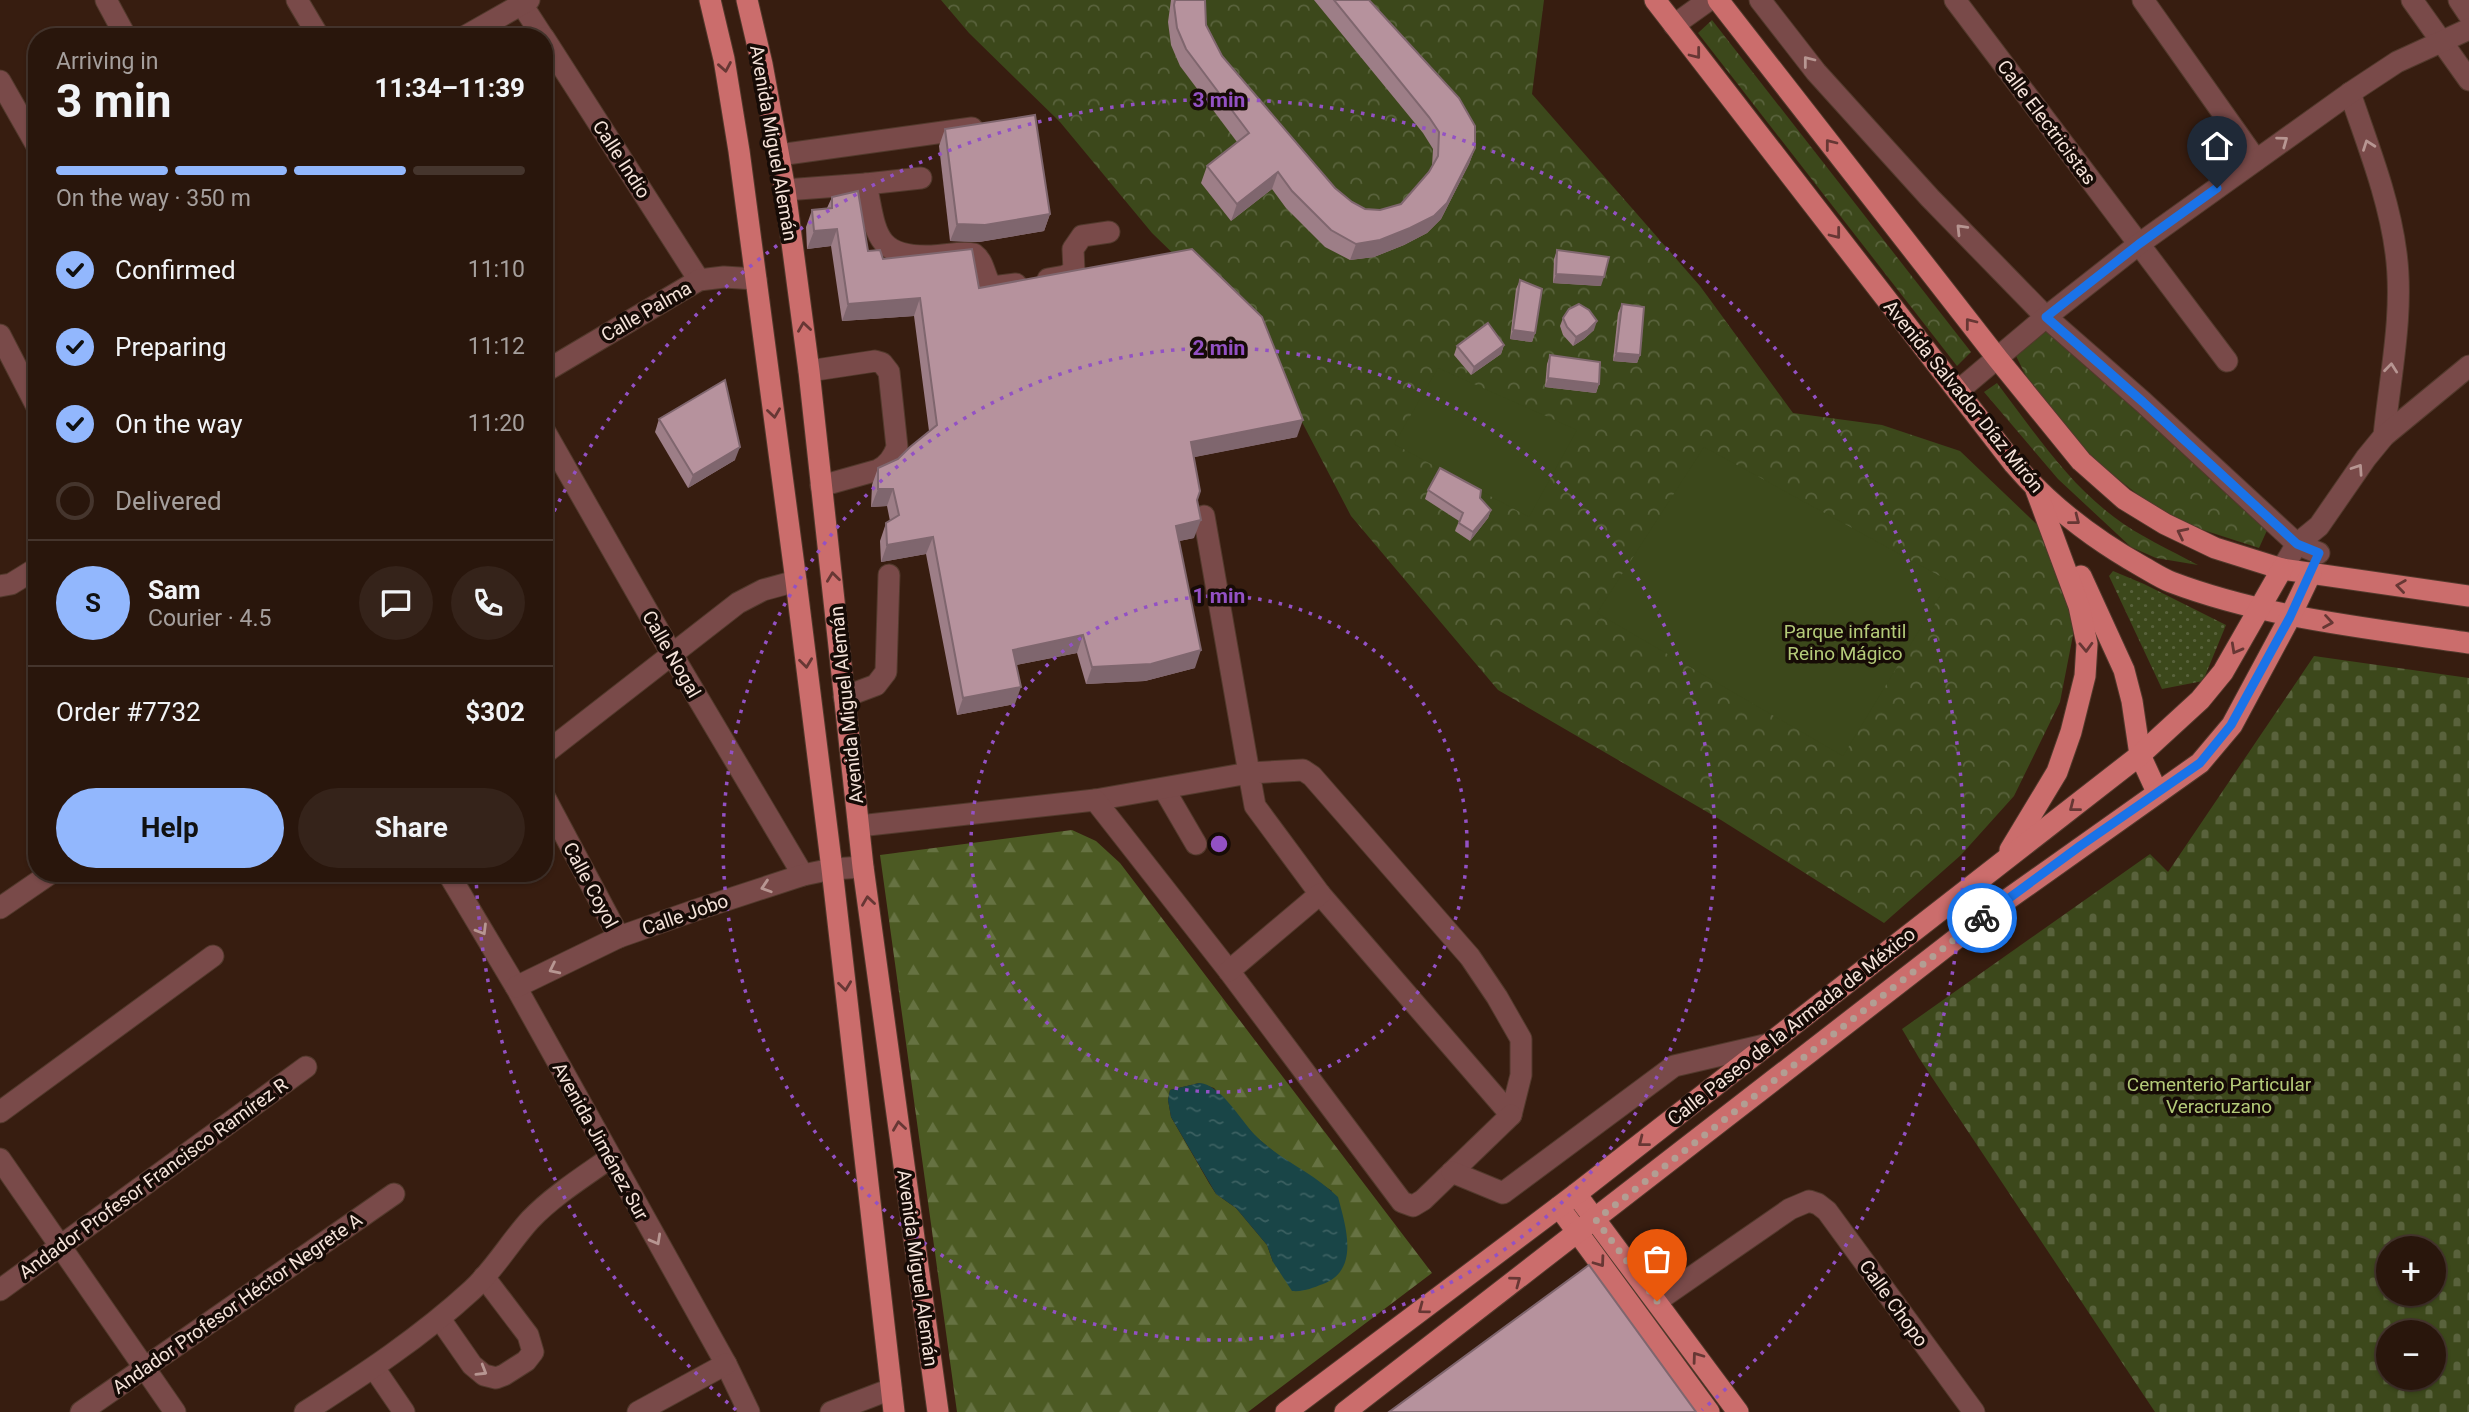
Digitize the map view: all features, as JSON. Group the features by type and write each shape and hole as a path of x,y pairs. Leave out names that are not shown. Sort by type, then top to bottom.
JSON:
{"main road":[{"name":"Avenida Miguel Alemán","path":"710,0 724,59 737,138 796,581 894,1412"},
{"name":"Avenida Miguel Alemán","path":"747,0 785,190 810,371 863,867 938,1412"},
{"name":"Avenida Salvador Díaz Mirón","path":"1655,0 2036,489 2113,550 2169,581 2258,609 2290,617 2469,643"},
{"path":"1718,0 1998,359 2081,461 2124,499 2165,524 2215,548 2281,569 2315,563 2469,596"},
{"path":"2005,859 2057,772 2071,732 2085,676 2087,644 2079,606 2036,489"},
{"path":"2054,538 2074,562 2124,670 2132,701 2140,755 2157,792"},
{"name":"Calle Paseo de la Armada de México","path":"1345,1412 2001,904 2200,763 2231,725 2290,617 2315,563"},
{"name":"Calle Paseo de la Armada de México","path":"1286,1412 1568,1200 2140,755 2200,701 2215,682 2281,569"},
{"path":"1568,1200 1709,1412"},
{"path":"1587,1226 1657,1301 1738,1412"},
{"path":"1454,1286 1476,1312"},
{"path":"1355,1360 1377,1387"}],"street":[{"path":"106,0 121,28"},
{"path":"297,0 314,28"},
{"path":"1674,26 1709,0"},
{"path":"1760,0 1816,72 1930,198 2046,317 2143,402 2315,563"},
{"name":"Calle Electricistas","path":"1955,0 2227,361"},
{"path":"2143,0 2256,160"},
{"path":"2412,0 2469,80"},
{"path":"2459,0 2469,15"},
{"path":"479,28 523,1"},
{"name":"Calle Indio","path":"523,1 538,28"},
{"path":"1958,391 2139,244 2350,93 2397,62 2469,29"},
{"name":"Calle Indio","path":"553,52 699,280"},
{"path":"0,81 28,130"},
{"path":"2350,93 2382,184 2396,254 2398,307 2384,436"},
{"path":"779,155 981,127"},
{"path":"785,190 921,178"},
{"path":"866,184 876,232 886,246 900,253 930,256 974,254 981,260 987,281 992,287 1070,274 1074,269 1073,249 1079,238 1109,232"},
{"name":"Calle Palma","path":"553,367 699,280 724,277 756,279"},
{"path":"0,335 28,389"},
{"path":"810,371 875,361 882,363 889,372 897,447 885,467 821,486"},
{"path":"2281,569 2297,544 2319,526 2384,436 2469,366"},
{"name":"Calle Nogal","path":"553,446 673,656 803,875"},
{"path":"1204,516 1255,806 1320,894 1511,1115"},
{"path":"2315,563 2319,526"},
{"path":"0,586 11,584 28,574"},
{"path":"844,696 876,685 886,672 889,575"},
{"path":"553,747 751,595 796,581"},
{"path":"859,826 1095,800 1249,773 1303,770 1312,776 1470,957 1497,997 1521,1039 1521,1075 1511,1115 1423,1200 1413,1206 1402,1202 1229,971 1095,800"},
{"path":"1164,789 1196,844"},
{"name":"Calle Coyol","path":"553,813 619,937"},
{"name":"Calle Jobo","path":"516,987 619,937 803,875 832,869 863,867"},
{"path":"0,908 38,882"},
{"name":"Avenida Jiménez Sur","path":"453,882 516,987 726,1364 749,1412"},
{"path":"1229,971 1320,894"},
{"path":"0,1112 213,956"},
{"path":"1452,1172 1503,1193 1674,1066 1769,1044"},
{"name":"Andador Profesor Francisco Ramírez R","path":"0,1290 306,1067"},
{"path":"305,1412 374,1368 440,1319 475,1287 532,1218 610,1158"},
{"path":"0,1159 175,1412"},
{"name":"Andador Profesor Héctor Negrete A","path":"80,1412 394,1194"},
{"name":"Calle Chopo","path":"1657,1301 1790,1209 1809,1201 1818,1204 1827,1211 1974,1412"},
{"path":"440,1319 472,1365 484,1375 496,1378 526,1361 533,1352 528,1335 484,1276"},
{"path":"638,1412 726,1364"},
{"path":"374,1368 404,1412"},
{"path":"831,1412 891,1389"}],"green space":[{"name":"Parque infantil Reino Mágico","path":"941,0 1544,0 1532,94 1700,286 1793,413 1882,425 1960,451 2048,535 2074,630 2060,702 2014,796 1961,855 1884,923 1721,820 1498,690 1351,516 1256,334 1152,233 1060,122 969,33"},
{"path":"1712,20 1971,352 1957,366 1698,33"},
{"path":"2046,330 2269,526 2259,548 2169,519 2081,450 2034,392 2016,356"},
{"path":"1438,368 1577,430 1529,517 1394,444"},
{"path":"1997,383 2065,471 2097,503 2134,530 2198,565 2156,558 2131,547 2058,479 1984,392"},
{"path":"1704,447 1949,581 1843,756 1597,613"},
{"path":"2113,571 2226,625 2203,681 2162,689 2109,576"},
{"name":"Cementerio Particular Veracruzano","path":"2314,656 2469,678 2469,1412 2155,1412 1902,1029 2150,854 2168,872"},
{"path":"1072,830 1096,841 1120,863 1432,1273 1248,1412 957,1412 880,855","holes":["1199,1083 1214,1088 1255,1136 1280,1157 1332,1191 1273,1262 1267,1245 1236,1208 1216,1194 1171,1117 1168,1100 1170,1090"]}],"water":[{"path":"1199,1083 1207,1085 1222,1096 1264,1143 1338,1197 1347,1234 1347,1246 1342,1269 1335,1277 1312,1288 1292,1291 1273,1262 1267,1245 1236,1208 1216,1194 1171,1117 1168,1100 1170,1090"}],"building":[{"path":"1175,0 1205,0 1206,25 1222,56 1335,188 1365,209 1380,210 1401,204 1429,172 1438,156 1439,132 1334,0 1369,0 1459,98 1475,126 1475,148 1447,203 1434,216 1410,228 1380,240 1356,244 1331,230 1292,191 1278,172 1237,204 1207,166 1249,133 1186,49 1177,28"},
{"path":"1035,115 1050,214 985,225 957,224 945,129"},
{"path":"858,191 868,251 880,250 883,259 972,249 979,288 1192,249 1262,317 1303,420 1191,442 1200,491 1197,500 1201,520 1176,526 1201,650 1151,664 1092,667 1083,635 1013,650 1021,687 963,698 933,537 887,545 886,523 899,515 893,489 878,489 878,468 898,459 937,425 920,298 848,304 837,229 814,231 812,210 832,208 832,197"},
{"path":"1557,250 1609,257 1604,277 1556,274"},
{"path":"1520,280 1542,289 1535,333 1513,330"},
{"path":"1579,304 1589,310 1597,321 1576,337 1563,318 1569,309"},
{"path":"1622,304 1644,307 1640,355 1616,353"},
{"path":"1488,323 1504,345 1474,367 1457,346"},
{"path":"1550,355 1600,362 1599,384 1548,378"},
{"path":"725,380 740,447 693,475 659,419"},
{"path":"1440,468 1481,490 1480,498 1491,510 1473,532 1459,523 1463,513 1428,490"},
{"path":"1589,1265 1696,1412 1389,1412"}],"way so far":[{"path":"1657,1301 1596,1220 1982,918"}],"route":[{"path":"1982,918 2200,763 2231,725 2290,617 2319,553 2297,544 2046,317 2139,244 2217,188"}]}
